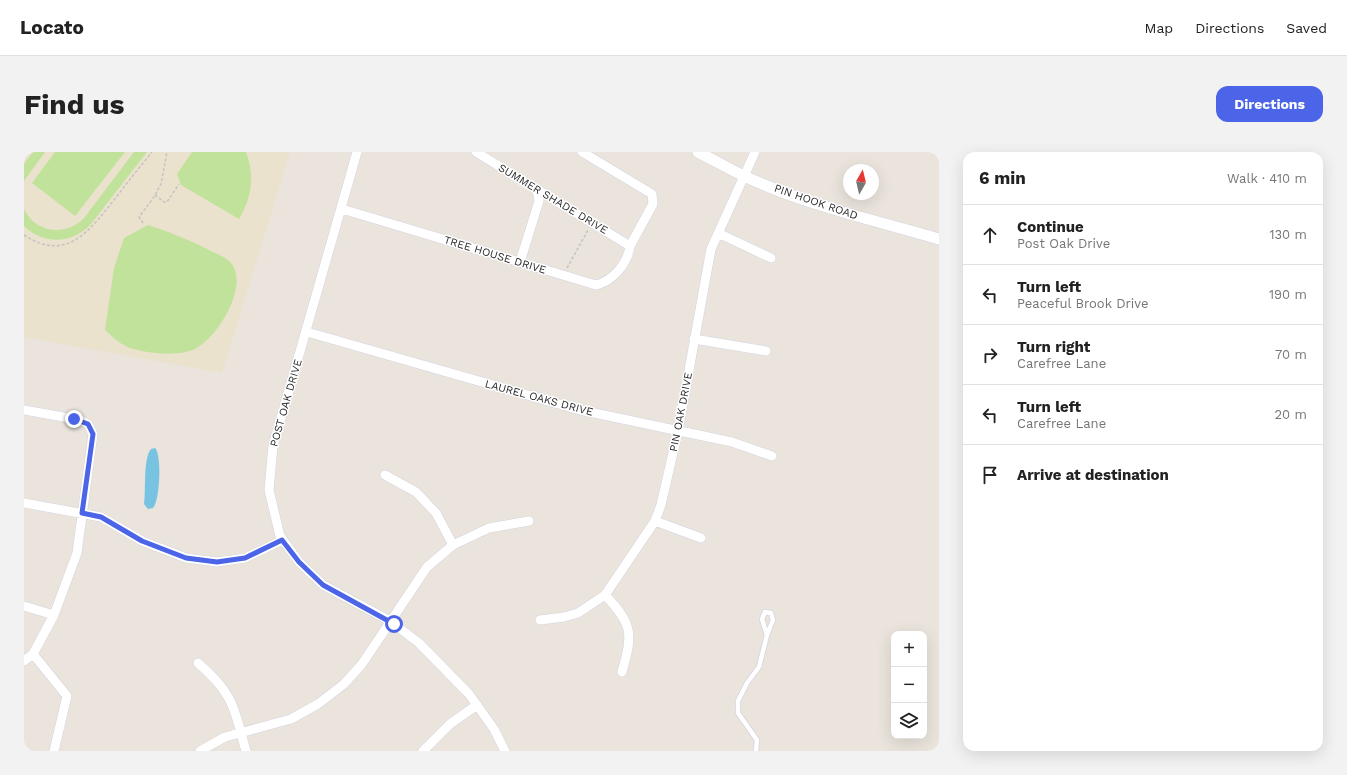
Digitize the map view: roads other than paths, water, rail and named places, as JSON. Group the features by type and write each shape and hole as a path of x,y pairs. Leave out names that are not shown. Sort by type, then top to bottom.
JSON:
{"street":[{"name":"POST OAK DRIVE","path":"358,152 273,446 269,490 280,536 299,562 323,585 390,621 419,643 469,694 494,729 504,751"},
{"name":"SUMMER SHADE DRIVE","path":"476,152 630,246"},
{"name":"TREE HOUSE DRIVE","path":"342,209 596,285 605,283 612,277 629,254 630,246 654,204 652,194 582,152"},
{"name":"PIN HOOK ROAD","path":"698,152 745,176 853,215 939,239"},
{"name":"PIN OAK DRIVE","path":"540,620 564,617 578,613 605,595 655,521 663,497 678,431 710,250 755,152"},
{"path":"520,262 539,201 537,189"},
{"path":"718,233 771,258"},
{"name":"LAUREL OAKS DRIVE","path":"307,332 580,410 732,442 772,456"},
{"path":"694,339 766,351"},
{"path":"24,410 80,420 91,428 92,441 77,553 54,615 33,654 24,661"},
{"path":"385,475 416,492 436,513 453,545"},
{"path":"24,503 101,517 142,541 186,558 217,562 245,558 282,540"},
{"path":"655,521 701,538"},
{"path":"200,751 225,737 241,734 290,719 318,704 353,675 362,664 427,567 453,545 489,528 529,522"},
{"path":"605,595 618,608 627,623 629,647 622,672"},
{"path":"24,606 54,615"},
{"path":"33,654 67,696 54,751"},
{"path":"198,663 214,677 230,697 246,751"},
{"path":"423,751 450,724 477,706"}],"lane":[{"path":"756,751 757,740 738,713 738,701 747,683 759,667 767,635"}],"water":[{"path":"155,448 159,459 159,488 153,508 148,509 144,504 146,467 148,453 151,449"}]}
